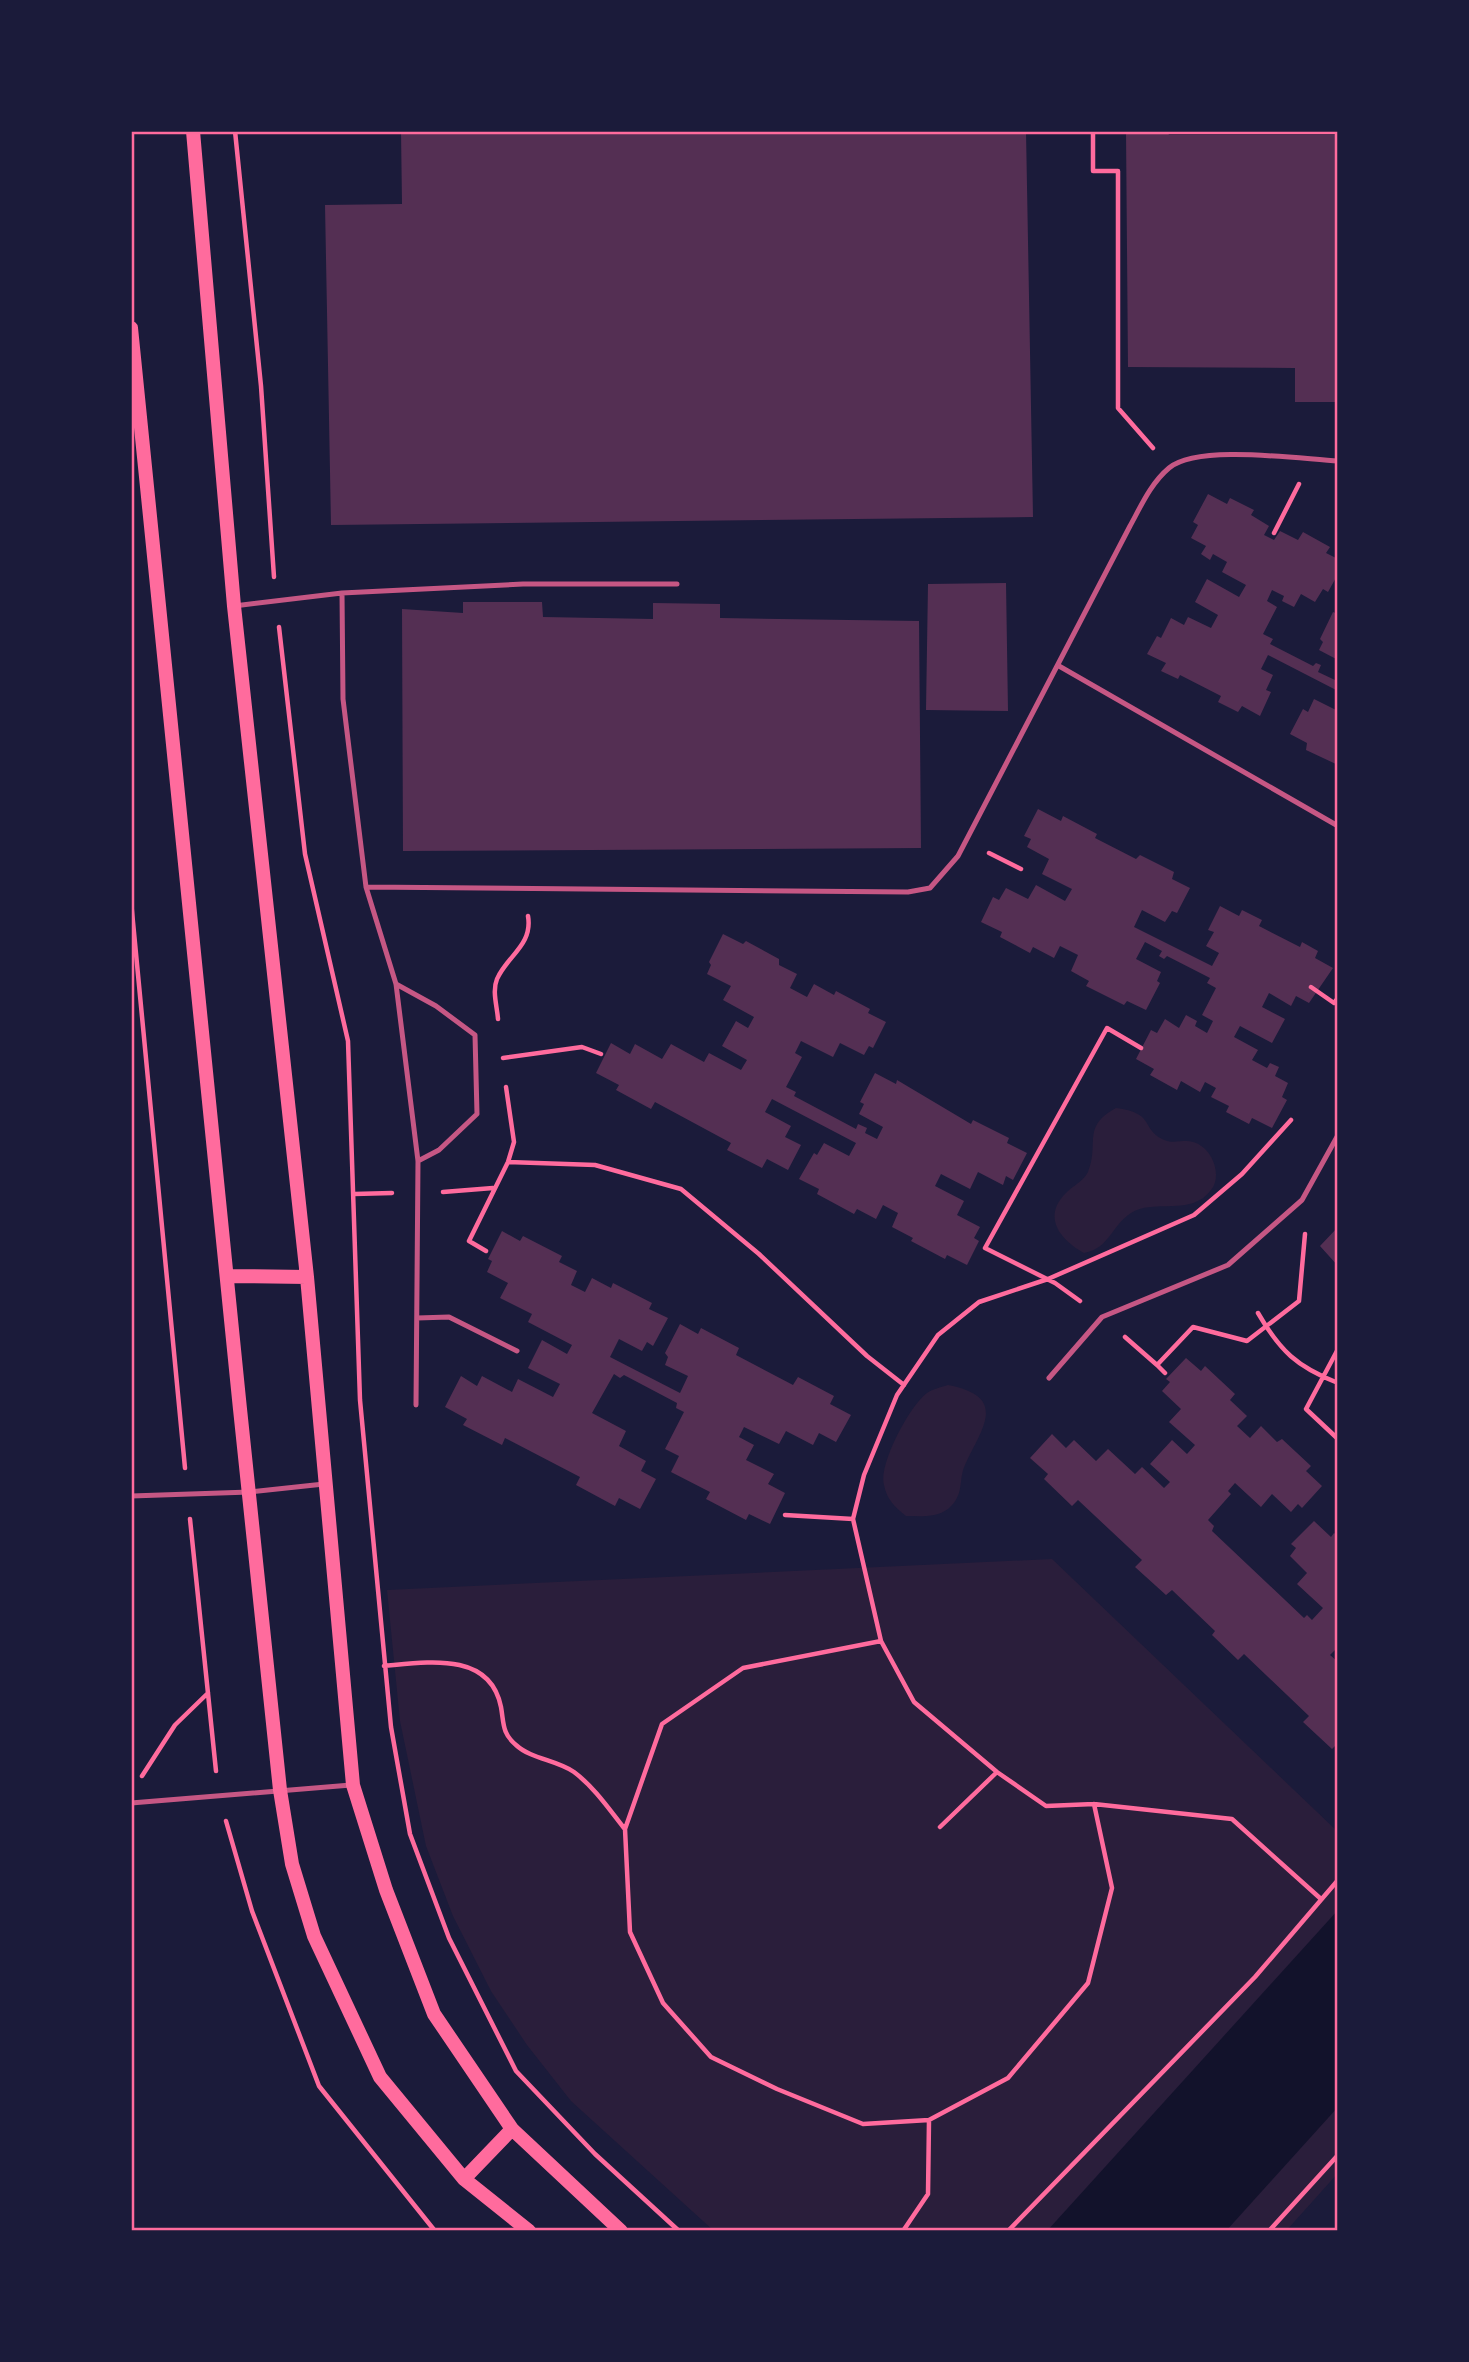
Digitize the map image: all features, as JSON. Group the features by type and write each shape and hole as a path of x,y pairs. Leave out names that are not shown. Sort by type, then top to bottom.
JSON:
{"main road":[{"path":"193,131 234,606 328,1483 353,1784 386,1890 434,2014 512,2129 621,2231"},
{"path":"131,328 280,1790 292,1864 314,1936 380,2077 464,2179 529,2231"},
{"path":"227,1276 307,1277"},
{"path":"464,2179 512,2129"}],"lane":[{"path":"366,887 790,893 908,892 930,888 958,856 1153,485 1170,467 1190,459 1228,454 1338,461"},
{"path":"234,606 342,593 523,583 677,584"},
{"path":"342,593 343,699 366,887 396,984 418,1161 416,1405"},
{"path":"1059,666 1338,826"},
{"path":"396,984 436,1006 475,1035 477,1114 439,1150 418,1161"},
{"path":"1049,1378 1102,1317 1228,1265 1302,1200 1338,1135"},
{"path":"417,1318 449,1317 517,1351"},
{"path":"131,1496 250,1492 328,1483"},
{"path":"131,1803 353,1784"}],"path":[{"path":"235,131 261,386 276,601 305,853 348,1041 360,1400 391,1727 410,1834 449,1938 516,2071 595,2154 679,2231"},
{"path":"1093,131 1093,171 1118,171 1118,408 1170,467"},
{"path":"1274,533 1299,486 1297,459"},
{"path":"131,901 219,1796 252,1911 318,2086 435,2231"},
{"path":"1311,987 1334,1003 1338,998"},
{"path":"1055,1283 985,1248 1107,1028 1141,1048"},
{"path":"503,1058 582,1047 601,1054"},
{"path":"1292,1119 1242,1174 1194,1215 1048,1279 979,1302 938,1335 897,1395 864,1475 853,1519 880,1641 914,1702 997,1772 1046,1807 1094,1804 1232,1818 1321,1899"},
{"path":"508,1162 595,1166 681,1189 759,1254 867,1356 904,1385"},
{"path":"449,1192 494,1188"},
{"path":"1165,1373 1157,1365 1193,1327 1247,1341 1299,1301 1305,1233 1311,1226"},
{"path":"1258,1313 1287,1356 1323,1377 1338,1382"},
{"path":"1338,1349 1306,1409 1338,1439"},
{"path":"785,1515 853,1519"},
{"path":"880,1641 743,1668 662,1724 625,1829 629,1932 663,2003 711,2057 863,2124 929,2120 1008,2078 1088,1983 1112,1888 1094,1804"},
{"path":"384,1666 435,1661 463,1665 492,1681 501,1706 504,1732 518,1747 572,1771 625,1829"},
{"path":"138,1781 174,1725 209,1692"},
{"path":"940,1827 997,1772"},
{"path":"1008,2231 1255,1977 1338,1880"},
{"path":"903,2231 928,2194 929,2120"},
{"path":"1269,2231 1338,2155"}],"shaded area":[{"path":"1116,1108 1137,1113 1162,1139 1170,1142 1189,1141 1200,1145 1214,1162 1216,1177 1211,1190 1203,1198 1193,1203 1151,1207 1131,1213 1105,1242 1084,1253 1068,1242 1057,1228 1055,1212 1065,1194 1088,1172 1095,1129 1105,1115"},
{"path":"948,1385 967,1390 979,1397 985,1406 983,1427 965,1465 959,1493 953,1504 938,1514 906,1516 892,1503 885,1490 883,1476 890,1450 904,1422 920,1400 929,1392"},
{"path":"1052,1559 1338,1832 1338,2173 1286,2231 714,2231 571,2101 527,2045 491,1991 453,1916 426,1846 400,1721 387,1590"},
{"path":"1338,1910 1338,2107 1226,2231 1047,2231"}],"building":[{"path":"401,131 1026,131 1033,517 331,525 325,205 402,204"},
{"path":"1126,131 1167,131 1169,135 1338,135 1338,402 1295,402 1295,368 1128,367"},
{"path":"1208,494 1227,504 1230,498 1254,510 1251,515 1269,526 1264,535 1274,540 1280,531 1298,540 1303,532 1330,547 1326,553 1338,559 1338,574 1328,592 1323,589 1315,602 1301,594 1294,607 1282,601 1284,596 1272,590 1267,601 1277,607 1263,634 1273,639 1270,644 1313,666 1316,663 1321,665 1318,672 1335,680 1338,675 1338,691 1268,655 1261,669 1273,675 1266,690 1271,692 1260,716 1242,706 1238,712 1218,702 1221,696 1180,675 1178,679 1161,671 1166,663 1147,654 1157,636 1161,638 1171,618 1184,625 1188,617 1211,628 1218,615 1195,602 1207,579 1239,597 1246,585 1222,572 1227,562 1213,554 1210,560 1201,554 1206,546 1191,538 1198,525 1193,522"},
{"path":"1006,583 1008,711 926,710 928,584"},
{"path":"463,602 542,602 543,617 653,619 653,603 720,604 720,618 919,621 921,848 403,851 402,609 463,613"},
{"path":"1333,612 1338,614 1338,660 1319,650 1323,642 1320,639"},
{"path":"1314,699 1338,711 1338,765 1306,750 1307,743 1290,734 1303,709 1308,712"},
{"path":"1038,809 1061,821 1063,816 1097,834 1095,838 1136,859 1140,855 1174,872 1172,879 1190,888 1177,913 1172,911 1165,922 1142,910 1134,927 1212,966 1219,953 1206,946 1214,932 1208,930 1220,906 1239,916 1242,910 1262,920 1259,926 1300,947 1302,942 1318,951 1315,958 1333,968 1309,1003 1296,996 1291,1006 1269,993 1262,1007 1285,1019 1272,1043 1240,1026 1234,1037 1258,1050 1252,1060 1267,1068 1270,1063 1279,1067 1275,1076 1288,1083 1282,1097 1287,1100 1272,1128 1252,1118 1249,1124 1226,1112 1229,1106 1211,1097 1216,1088 1205,1082 1200,1092 1181,1081 1177,1090 1150,1075 1154,1069 1136,1059 1151,1030 1157,1033 1165,1019 1179,1028 1186,1015 1197,1021 1195,1026 1207,1033 1213,1021 1202,1015 1216,988 1207,983 1210,978 1167,956 1164,959 1159,956 1162,951 1145,942 1136,959 1161,972 1157,981 1160,983 1146,1010 1127,1001 1124,1005 1086,986 1089,981 1071,971 1078,955 1060,946 1054,958 1033,947 1030,953 1000,937 1002,932 981,922 993,897 999,900 1006,888 1028,899 1036,885 1065,901 1072,889 1042,874 1049,859 1027,847 1031,839 1024,836"},
{"path":"723,934 743,944 746,941 779,959 779,965 797,974 790,988 807,997 814,984 834,995 836,991 870,1009 868,1013 886,1022 873,1048 869,1046 864,1055 840,1043 833,1057 801,1041 795,1053 802,1057 786,1087 796,1092 794,1096 856,1129 858,1124 867,1128 865,1133 877,1139 883,1127 859,1114 864,1104 860,1102 875,1073 896,1084 897,1080 971,1124 973,1120 1009,1138 1007,1143 1027,1153 1013,1180 1006,1176 1003,1185 978,1172 970,1189 941,1174 935,1186 964,1201 957,1215 980,1227 974,1238 979,1241 967,1265 947,1255 945,1259 911,1241 913,1238 892,1227 898,1213 883,1205 876,1219 857,1209 854,1214 817,1194 819,1189 799,1179 814,1153 817,1155 824,1143 849,1156 856,1143 772,1099 765,1112 791,1126 785,1137 801,1145 788,1170 767,1159 762,1168 727,1150 731,1143 655,1102 651,1109 616,1090 619,1085 596,1073 611,1043 630,1054 635,1044 662,1059 671,1044 704,1062 709,1053 741,1070 747,1060 722,1046 736,1021 748,1028 754,1017 723,1000 731,986 707,974 711,965 709,962"},
{"path":"1338,1227 1338,1266 1320,1246"},
{"path":"502,1231 520,1241 523,1236 562,1256 559,1262 577,1271 571,1285 585,1292 592,1278 611,1288 613,1283 652,1303 649,1309 668,1318 653,1346 647,1342 642,1351 619,1339 610,1357 680,1393 688,1376 665,1365 668,1357 665,1353 680,1324 698,1334 701,1328 739,1348 736,1355 793,1385 798,1377 834,1396 830,1404 851,1415 836,1442 819,1433 813,1445 786,1431 779,1444 744,1427 739,1437 754,1445 746,1460 774,1474 768,1484 785,1493 770,1524 749,1514 746,1520 706,1499 710,1492 671,1472 679,1456 665,1449 684,1412 676,1408 677,1403 624,1375 620,1378 614,1374 592,1413 626,1431 619,1446 646,1461 641,1471 656,1479 640,1509 619,1498 615,1506 576,1485 580,1477 505,1438 502,1445 463,1425 467,1419 445,1407 461,1376 477,1386 482,1376 512,1392 518,1379 553,1397 560,1384 528,1368 542,1340 567,1354 572,1345 528,1322 532,1314 500,1298 508,1283 487,1272 492,1261 488,1259"},
{"path":"1186,1358 1201,1371 1205,1366 1235,1394 1230,1400 1247,1416 1237,1426 1250,1438 1261,1426 1277,1442 1282,1439 1311,1466 1306,1471 1322,1486 1302,1508 1298,1504 1291,1512 1272,1494 1261,1507 1235,1483 1228,1491 1231,1494 1208,1520 1214,1526 1212,1531 1304,1618 1307,1615 1312,1620 1323,1608 1297,1584 1307,1573 1290,1556 1296,1548 1291,1544 1314,1521 1331,1537 1334,1533 1338,1536 1338,1647 1330,1655 1338,1662 1338,1743 1332,1749 1303,1722 1309,1716 1244,1654 1238,1660 1212,1635 1215,1631 1172,1590 1166,1595 1135,1567 1142,1560 1078,1500 1072,1506 1044,1479 1048,1474 1030,1458 1052,1434 1066,1448 1074,1440 1096,1461 1108,1449 1135,1474 1142,1467 1164,1488 1170,1482 1150,1464 1172,1440 1187,1454 1195,1445 1169,1422 1181,1409 1162,1391 1170,1382 1166,1379"}]}
